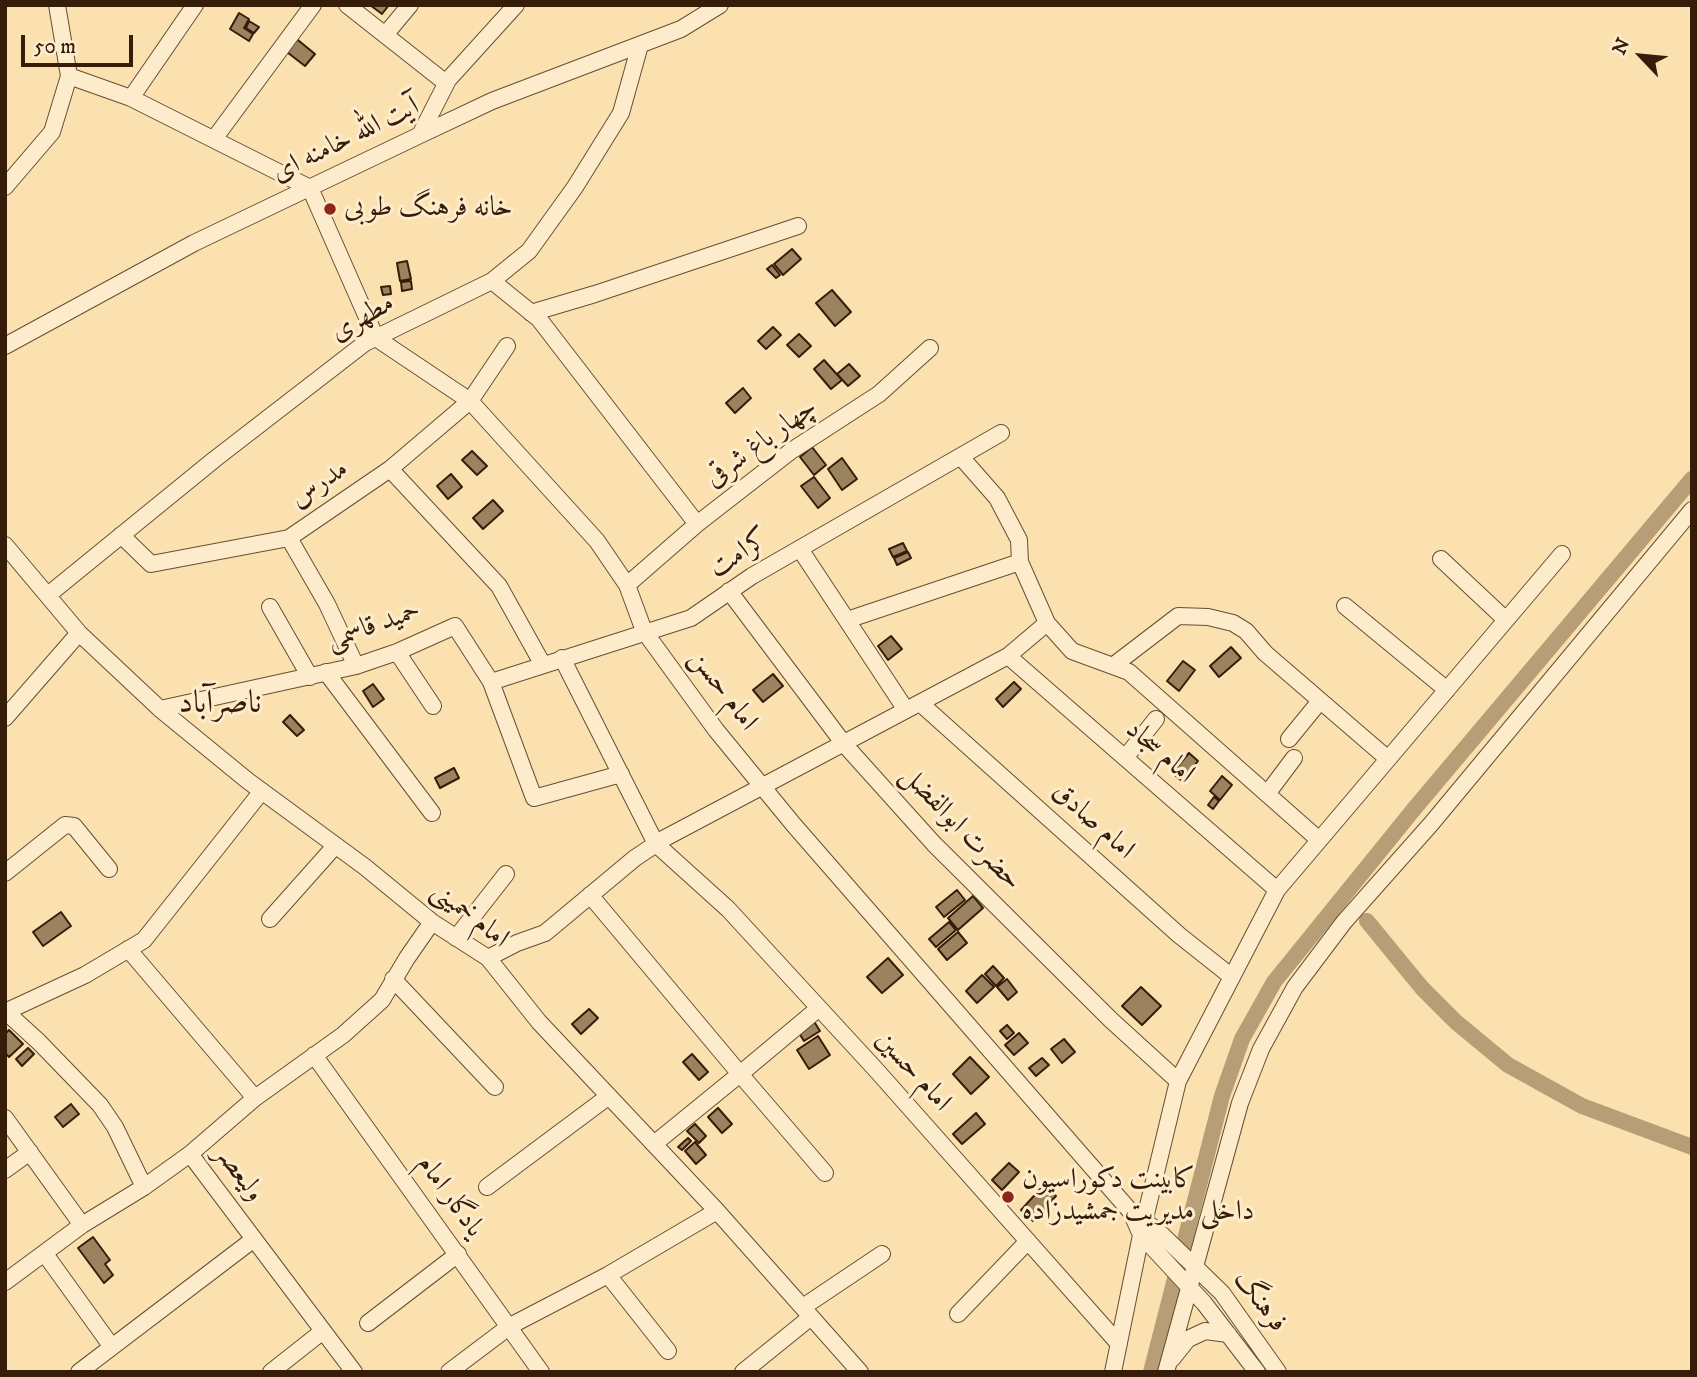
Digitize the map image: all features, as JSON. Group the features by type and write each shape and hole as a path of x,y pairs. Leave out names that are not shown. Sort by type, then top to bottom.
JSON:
{"street":[{"path":"5,187 52,132 69,76 57,5"},
{"path":"131,98 195,5"},
{"path":"214,139 313,5"},
{"path":"346,5 446,83"},
{"path":"386,36 410,5"},
{"path":"420,135 446,83 516,5"},
{"name":"آیت الله خامنه ای","path":"5,346 194,243 420,135 492,101 681,29 720,5"},
{"name":"مطهری","path":"48,595 365,343 492,281 529,251 621,113 640,45"},
{"path":"69,76 131,98 310,188 376,338"},
{"path":"531,313 798,226"},
{"path":"492,281 539,319 697,524"},
{"name":"امام حسن","path":"376,338 470,401 597,541 627,585 645,631 716,730 1145,1229"},
{"name":"مدرس","path":"121,535 151,564 289,538 390,469 470,401 508,346"},
{"name":"چهار باغ شرقی","path":"627,585 697,524 791,451 880,394 930,348"},
{"name":"کرامت","path":"491,682 691,618 800,549 1001,433"},
{"path":"961,457 997,498 1019,540 1020,562 1047,623 1072,651 1129,672 1318,839"},
{"path":"390,469 499,586 543,664"},
{"path":"1167,1368 1186,1283 1240,1103 1261,1049 1295,987 1344,922 1431,824 1692,510"},
{"path":"289,538 327,604 356,666"},
{"name":"امام خمینی","path":"5,545 79,633 160,709 432,922 488,958 539,1022 717,1211 860,1372"},
{"name":"امام صادق","path":"800,549 848,620 913,707 1179,936 1232,977"},
{"path":"1113,1372 1178,1081 1277,890 1562,554"},
{"path":"1441,559 1506,620"},
{"path":"848,620 1020,562"},
{"name":"حضرت ابوالفضل","path":"730,591 844,744 934,845 1111,1020 1178,1081"},
{"path":"1345,606 1447,690"},
{"path":"270,607 310,677"},
{"path":"1114,665 1178,616 1208,617 1233,622 1388,760"},
{"path":"488,958 545,933 635,858 656,844 1008,656 1047,623"},
{"name":"حمید قاسمی","path":"160,709 356,666 397,652 454,626 491,682 534,799 621,774"},
{"path":"7,713 79,633"},
{"path":"397,652 433,706"},
{"name":"امام سجاد","path":"1008,656 1277,890"},
{"path":"562,658 656,844"},
{"path":"326,672 432,813"},
{"path":"1289,739 1320,701"},
{"path":"1125,758 1156,719"},
{"path":"1267,794 1294,758"},
{"path":"144,1187 115,1127 100,1105 5,1012 85,975 144,940 262,790"},
{"path":"5,873 65,825 74,826 109,869"},
{"name":"امام حسین","path":"656,844 727,909 819,1008 1119,1344"},
{"path":"270,919 335,846"},
{"path":"456,938 506,874"},
{"path":"590,895 825,1173"},
{"path":"190,1153 255,1098 342,1035 382,1000 393,978 432,922"},
{"path":"128,949 255,1098"},
{"path":"393,978 495,1087"},
{"path":"654,1144 819,1008"},
{"name":"یادگار امام","path":"314,1055 541,1372"},
{"path":"487,1187 609,1096"},
{"path":"5,1118 82,1225"},
{"path":"5,1170 30,1152"},
{"name":"ولیعصر","path":"5,1282 82,1225 144,1187 190,1153 354,1372"},
{"path":"449,1372 510,1326 608,1275 717,1211"},
{"name":"فرهنگ","path":"1145,1229 1192,1263 1222,1293 1278,1372"},
{"name":"فرهنگ","path":"1145,1229 1257,1372"},
{"path":"79,1372 254,1239"},
{"path":"958,1314 1028,1241"},
{"path":"45,1254 112,1347"},
{"path":"368,1323 458,1254"},
{"path":"743,1372 807,1312 881,1254"},
{"path":"608,1275 668,1351"},
{"path":"271,1372 323,1331"},
{"path":"1167,1368 1188,1339 1205,1331 1227,1334"}],"building":[{"path":"370,5 389,5 382,14"},
{"path":"239,13 249,19 244,28 253,34 249,41 230,29"},
{"path":"249,21 259,27 254,33 246,28"},
{"path":"293,36 315,54 305,66 283,49"},
{"path":"792,249 801,259 783,275 774,264"},
{"path":"407,261 411,279 400,281 397,263"},
{"path":"772,265 780,275 776,278 767,269"},
{"path":"411,281 412,289 402,291 401,282"},
{"path":"390,286 391,294 383,295 381,287"},
{"path":"832,290 851,312 835,326 816,303"},
{"path":"773,327 781,335 766,349 758,341"},
{"path":"799,334 811,346 799,357 787,345"},
{"path":"824,360 842,380 831,389 814,369"},
{"path":"849,364 860,376 848,386 837,374"},
{"path":"743,388 751,398 735,413 726,403"},
{"path":"812,447 826,465 814,475 800,457"},
{"path":"472,451 487,466 477,475 462,460"},
{"path":"842,458 857,479 842,490 828,469"},
{"path":"451,474 462,487 448,499 437,486"},
{"path":"814,477 830,498 818,508 801,486"},
{"path":"493,500 503,511 483,529 473,518"},
{"path":"903,543 907,551 893,557 889,549"},
{"path":"908,552 911,558 897,565 894,558"},
{"path":"891,636 902,649 888,660 878,646"},
{"path":"1231,647 1241,658 1219,677 1210,666"},
{"path":"1183,661 1195,670 1179,691 1167,681"},
{"path":"773,674 783,686 763,702 753,690"},
{"path":"1014,682 1021,689 1003,707 996,699"},
{"path":"373,684 384,699 373,707 363,691"},
{"path":"290,715 304,730 297,736 283,722"},
{"path":"1189,753 1198,761 1182,781 1172,773"},
{"path":"454,768 459,778 440,788 435,778"},
{"path":"1222,776 1232,785 1220,800 1210,791"},
{"path":"1214,797 1219,801 1213,809 1208,805"},
{"path":"957,890 965,900 944,917 936,907"},
{"path":"973,896 983,908 958,930 948,918"},
{"path":"61,912 71,926 43,946 33,932"},
{"path":"949,922 956,930 936,947 929,939"},
{"path":"958,932 967,943 947,960 938,949"},
{"path":"888,958 903,975 882,993 867,977"},
{"path":"993,966 1004,978 996,986 985,974"},
{"path":"982,975 994,987 977,1003 966,991"},
{"path":"1007,979 1017,992 1008,1000 997,987"},
{"path":"1141,987 1161,1006 1142,1025 1122,1006"},
{"path":"589,1009 598,1018 581,1034 572,1024"},
{"path":"813,1020 820,1031 804,1041 797,1030"},
{"path":"1007,1025 1014,1033 1007,1039 1000,1031"},
{"path":"9,1030 23,1044 9,1057 5,1053 5,1034"},
{"path":"1019,1033 1028,1043 1014,1055 1005,1045"},
{"path":"818,1036 830,1055 809,1069 797,1050"},
{"path":"1064,1039 1075,1052 1062,1063 1051,1049"},
{"path":"28,1048 34,1054 22,1066 16,1059"},
{"path":"692,1054 708,1072 699,1080 683,1062"},
{"path":"970,1057 989,1077 971,1094 953,1074"},
{"path":"1042,1058 1049,1065 1036,1076 1029,1068"},
{"path":"71,1104 79,1114 63,1127 55,1117"},
{"path":"718,1108 732,1124 722,1133 708,1117"},
{"path":"976,1113 985,1124 962,1144 953,1134"},
{"path":"695,1124 706,1136 699,1143 687,1131"},
{"path":"688,1138 691,1141 682,1150 678,1147"},
{"path":"695,1142 706,1155 696,1164 685,1151"},
{"path":"1009,1163 1019,1172 1002,1190 992,1180"},
{"path":"1044,1185 1056,1196 1033,1221 1021,1210"},
{"path":"93,1237 110,1260 105,1264 113,1275 104,1283 78,1248"}],"waterway":[{"path":"1151,1372 1222,1096 1242,1039 1274,982 1414,809 1692,479"},
{"path":"1367,921 1422,988 1456,1022 1508,1065 1582,1106 1692,1147"}],"place":[{"name":"خانه فرهنگ طوبی","path":"330,209"},
{"name":"کابینت دکوراسیون داخلی مدیریت جمشیدزاده","path":"1008,1197"}],"district":[{"name":"ناصرآباد","path":"220,705"}]}
